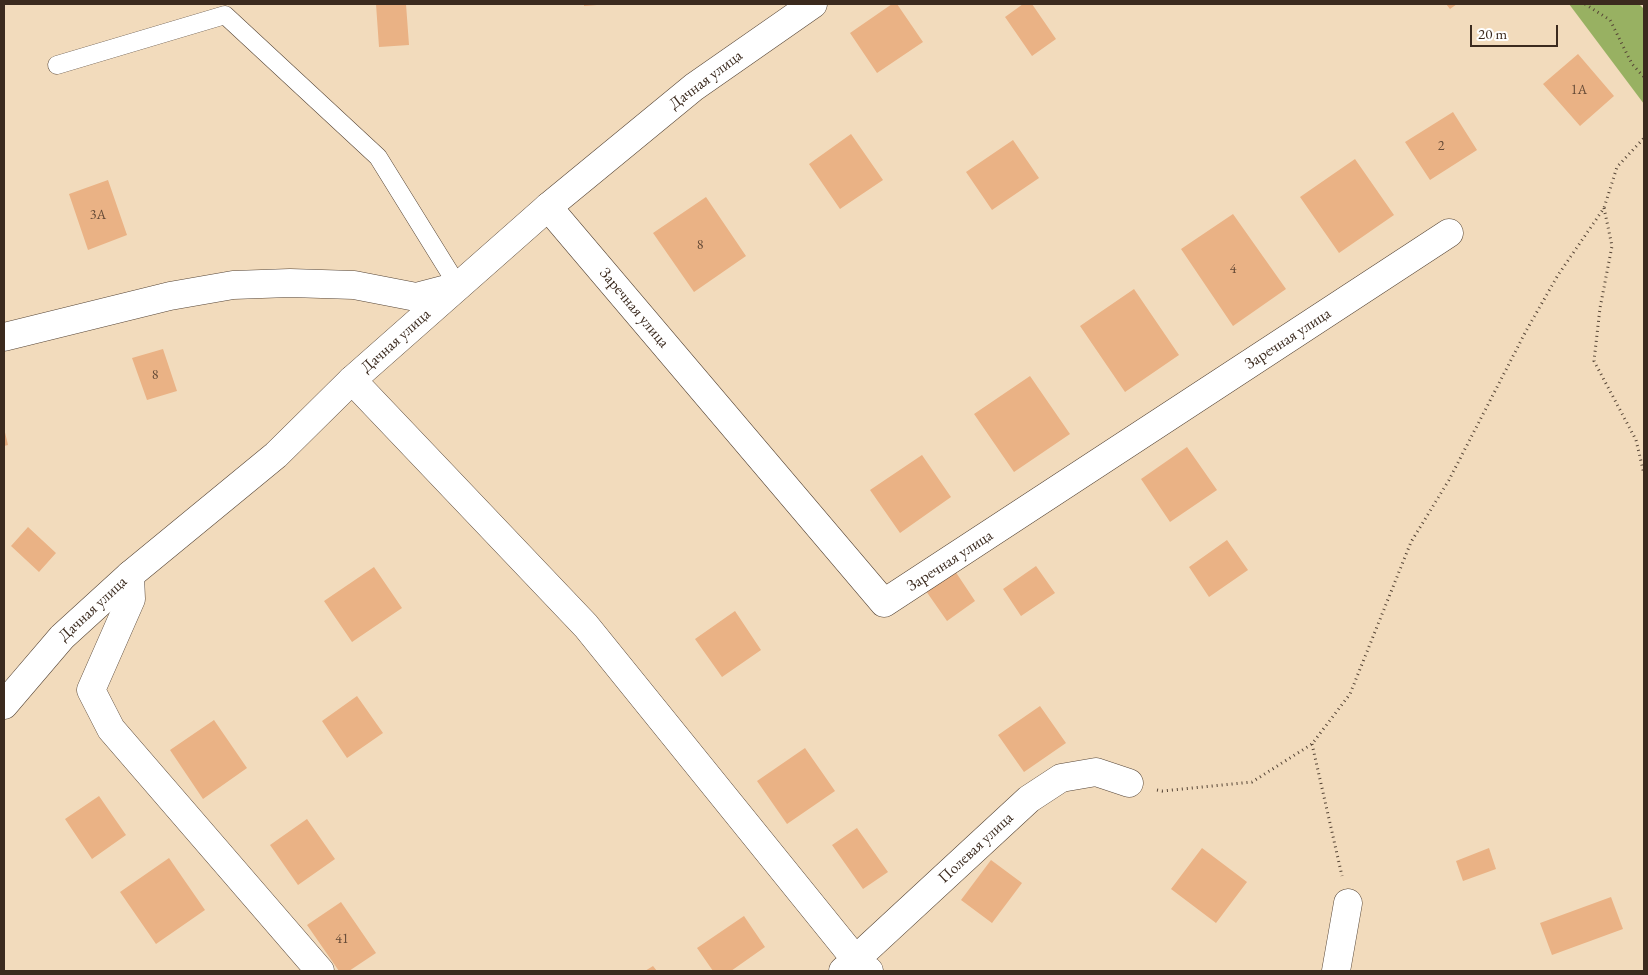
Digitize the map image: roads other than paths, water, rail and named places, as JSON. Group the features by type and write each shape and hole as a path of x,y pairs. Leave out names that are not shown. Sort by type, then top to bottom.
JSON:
{"street":[{"name":"Дачная улица","path":"4,705 62,637 130,575 276,455 352,380 548,208 694,87 813,4"},
{"name":"Заречная улица","path":"548,208 884,604 1449,233"},
{"path":"4,337 170,296 233,285 290,283 354,284 416,296 458,286"},
{"path":"352,380 586,626 856,967"},
{"path":"130,575 131,599 91,690 111,729 320,971"},
{"name":"Полевая улица","path":"856,967 1029,799 1061,778 1096,772 1129,784"},
{"path":"1336,971 1348,903"}],"lane":[{"path":"57,64 224,15 378,156 458,286"}]}
